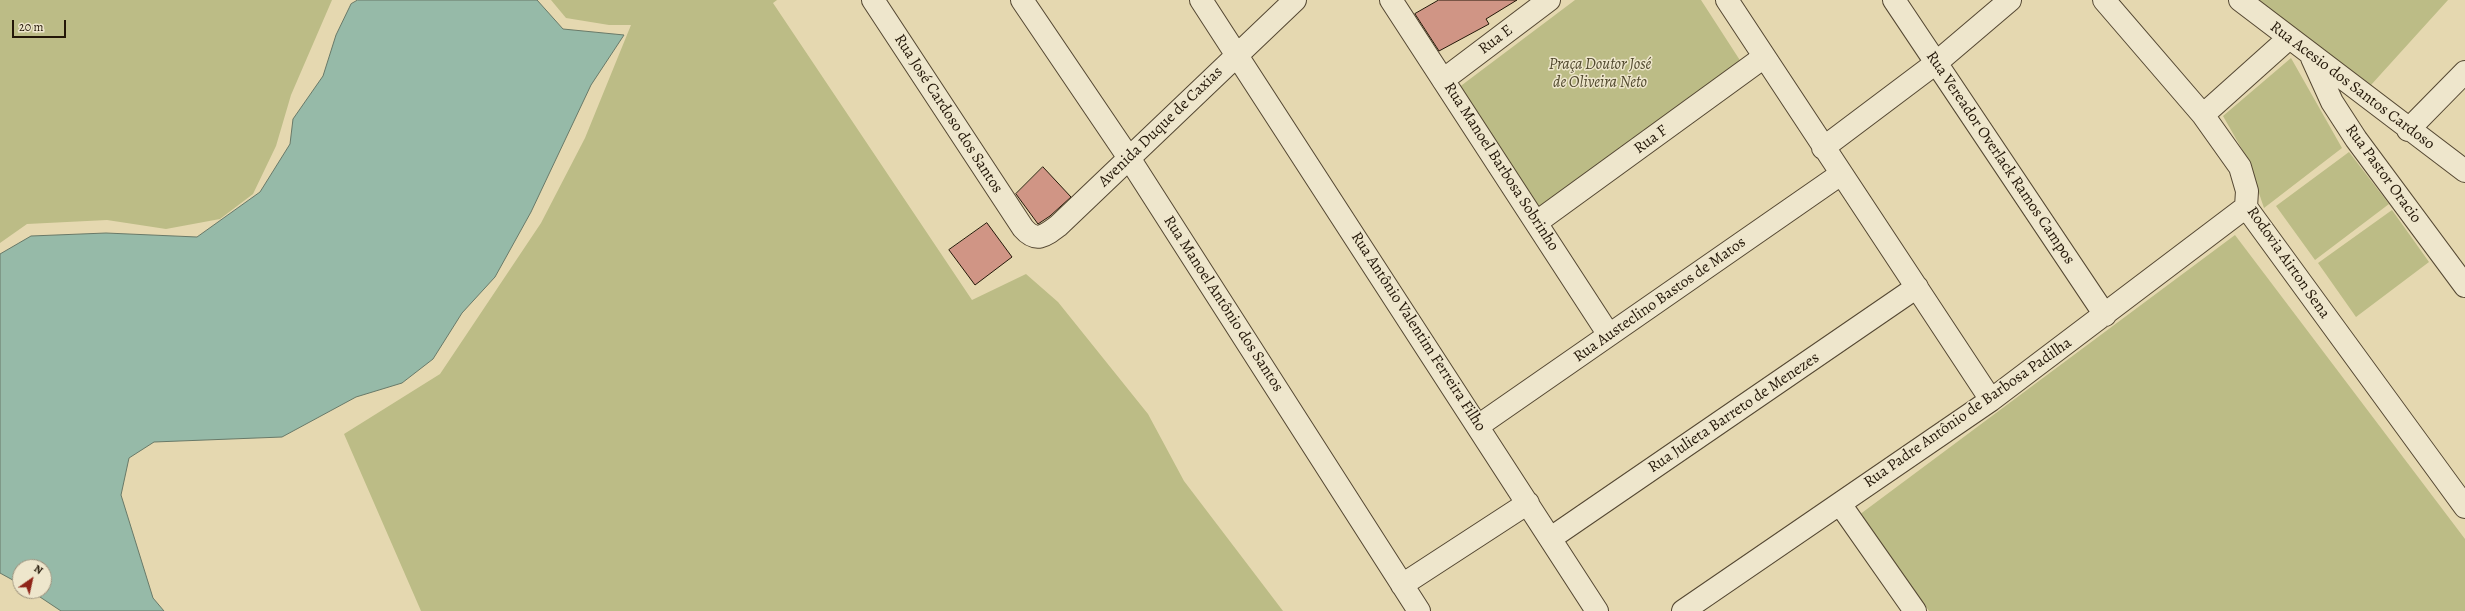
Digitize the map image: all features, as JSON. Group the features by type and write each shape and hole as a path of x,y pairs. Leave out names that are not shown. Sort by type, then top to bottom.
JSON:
{"street":[{"name":"Rua José Cardoso dos Santos","path":"873,0 1023,228"},
{"name":"Rua Manoel Antônio dos Santos","path":"1022,0 1129,158 1419,611"},
{"name":"Rua Antônio Valentim Ferreira Filho","path":"1201,0 1238,54 1597,611"},
{"name":"Avenida Duque de Caxias","path":"1023,228 1032,237 1046,236 1295,0"},
{"name":"Rua Manoel Barbosa Sobrinho","path":"1391,0 1537,222 1609,336"},
{"name":"Rua E","path":"1443,80 1549,0"},
{"path":"1727,0 1823,148 1991,400"},
{"name":"Rua Vereador Overlack Ramos Campos","path":"1894,0 2105,315"},
{"path":"1823,148 1936,63 2010,0"},
{"name":"Rodovia Airton Sena","path":"2104,0 2203,115 2240,166 2247,191 2246,207 2465,507"},
{"name":"Rua Acesio dos Santos Cardoso","path":"2240,0 2408,130 2465,171"},
{"path":"2203,115 2289,38"},
{"name":"Rua Pastor Oracio","path":"2310,55 2332,102 2348,127 2465,286"},
{"name":"Rua F","path":"1537,222 1764,57"},
{"path":"2408,130 2465,72"},
{"name":"Rua Austeclino Bastos de Matos","path":"1478,426 1841,174"},
{"name":"Rua Padre Antônio de Barbosa Padilha","path":"1684,611 1991,400 2246,207"},
{"name":"Rua Julieta Barreto de Menezes","path":"1551,538 1917,288"},
{"path":"1402,585 1528,503"},
{"path":"1840,504 1915,611"}],"green space":[{"path":"0,0 332,0 291,95 276,146 253,194 220,219 166,229 107,220 27,224 0,243"},
{"path":"551,0 777,0 773,3 972,300 1026,274 1058,302 1148,414 1184,481 1283,611 421,611 344,434 440,374 541,223 585,138 631,25 609,25 566,18"},
{"name":"Praça Doutor José de Oliveira Neto","path":"1575,0 1701,0 1743,65 1538,208 1458,88"},
{"path":"2258,0 2448,0 2371,85"},
{"path":"2291,58 2342,148 2264,208 2247,158 2223,116"},
{"path":"2349,152 2389,204 2315,260 2276,206"},
{"path":"2392,210 2429,262 2356,317 2318,263"},
{"path":"2235,235 2465,539 2465,611 1929,611 1859,515"}],"shaded area":[{"path":"358,0 537,0 563,29 624,35 591,85 531,212 495,277 462,313 433,359 402,383 356,397 282,437 154,442 129,458 121,495 153,598 164,611 61,611 43,599 52,599 52,559 12,559 12,580 0,573 0,254 31,236 106,233 197,237 260,192 290,144 293,119 323,76 336,35 351,4"}],"building":[{"path":"1439,0 1517,0 1486,19 1489,24 1439,51 1415,14"},
{"path":"1043,167 1071,197 1050,216 1038,224 1016,194"},
{"path":"987,223 1012,257 975,285 949,250"}]}
